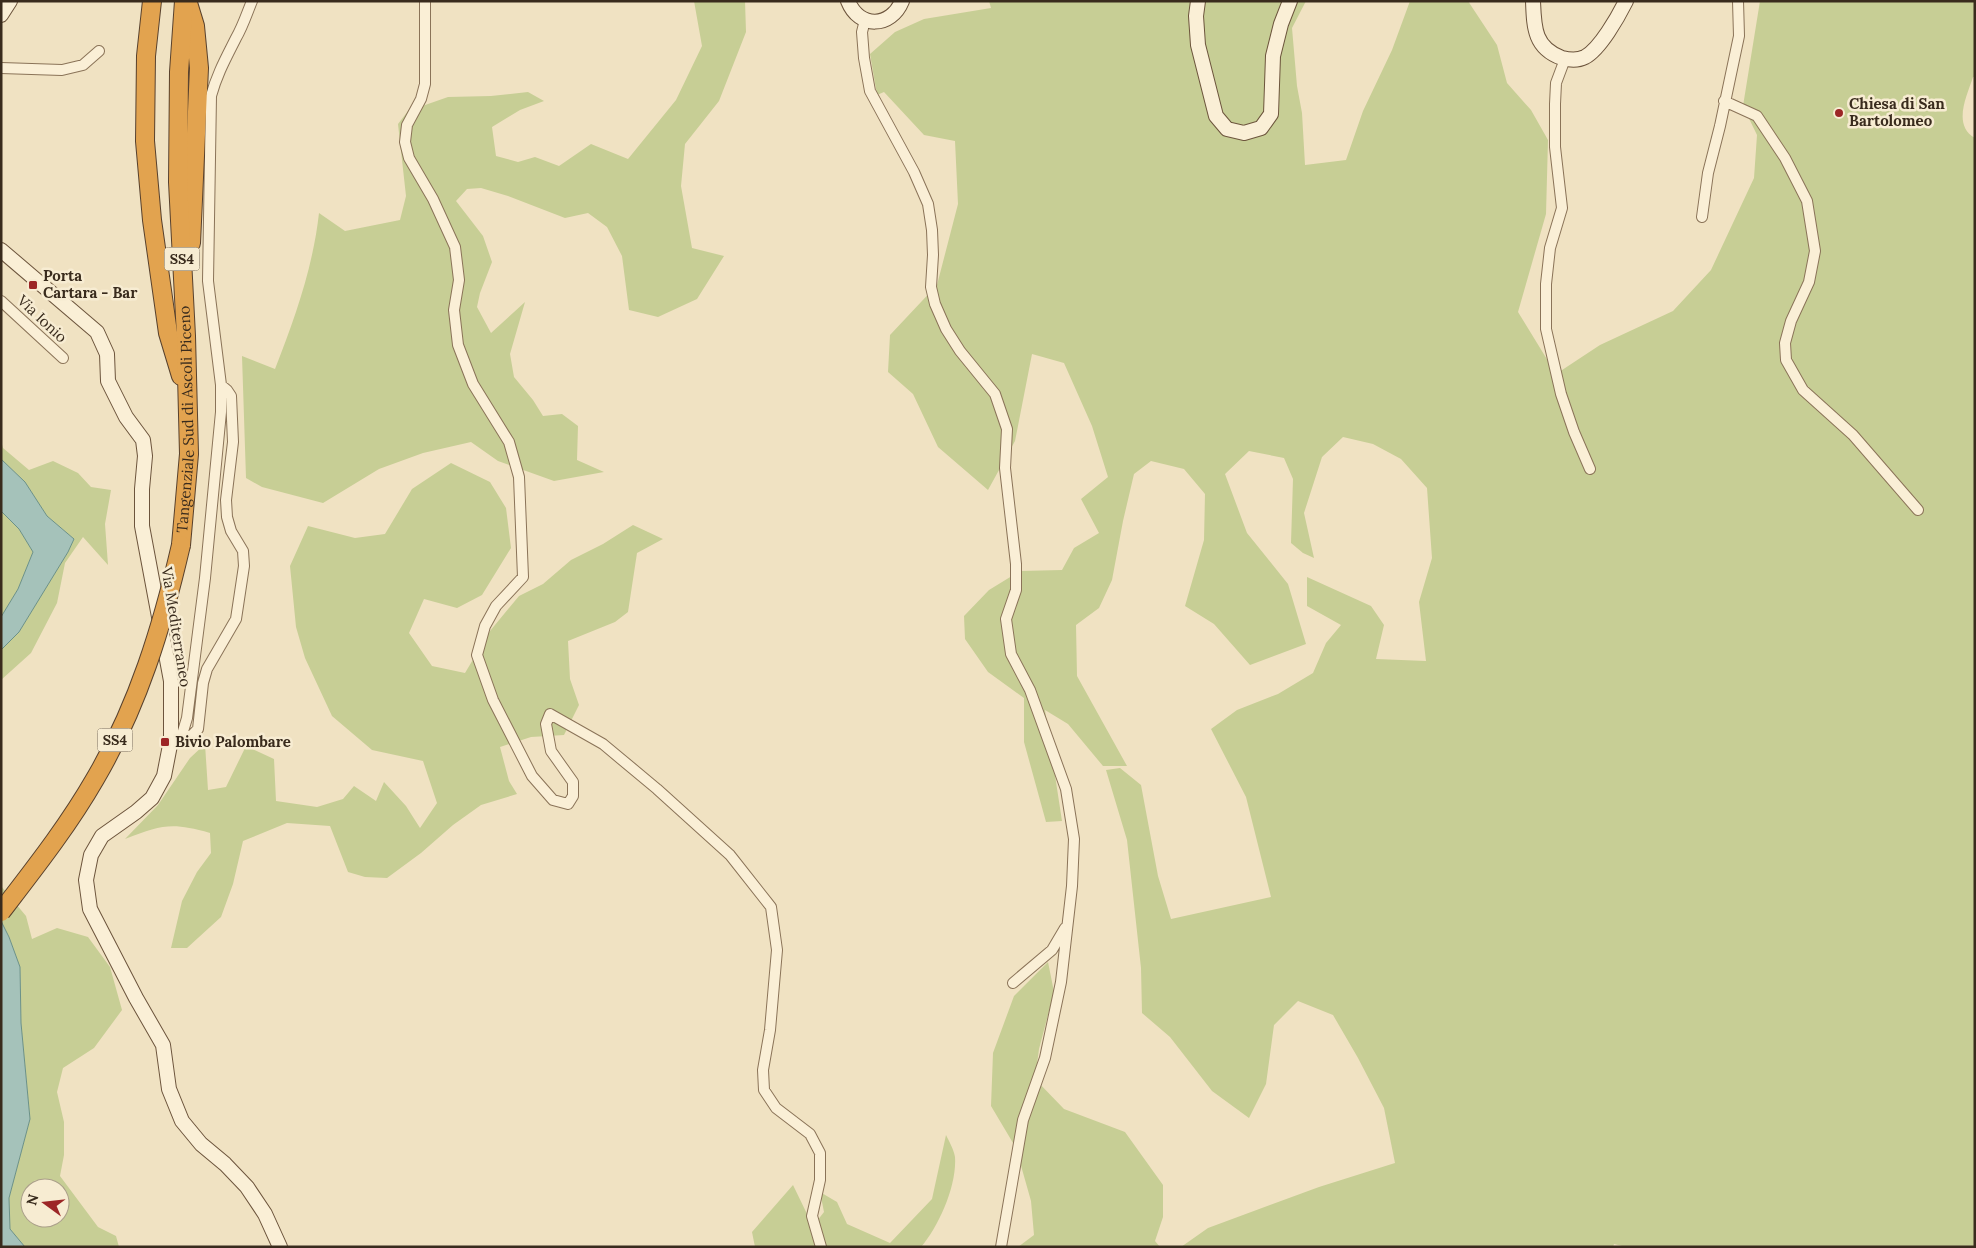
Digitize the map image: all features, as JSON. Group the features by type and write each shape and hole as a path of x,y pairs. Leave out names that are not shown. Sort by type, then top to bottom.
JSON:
{"highway":[{"path":"152,1 146,56 145,141 152,220 168,333 189,403"},
{"name":"Tangenziale Sud di Ascoli Piceno","path":"1,912 69,819 95,779 114,742 141,684 154,648 169,598 181,545 189,454 189,403 178,182 178,106 184,1"},
{"path":"186,336 199,68 195,26 188,1"}],"street":[{"path":"1,15 10,1"},
{"path":"176,739 187,718 205,578 221,412 221,385 208,281 211,96 216,77 227,53 237,38 252,1"},
{"path":"425,1 425,84 421,99 407,125 405,133 406,150 415,170 433,199 455,247 458,280 454,310 458,344 472,384 509,442 519,478 523,577 496,606 485,626 477,655 493,700 532,776 553,800 568,804 574,796 574,782 551,751 546,724 550,714 603,744 657,789 730,855 771,907 777,950 770,1030 763,1070 764,1090 776,1108 810,1134 820,1153 820,1180 812,1216 820,1247"},
{"path":"848,1 854,12 865,20 879,21 890,17 898,9 902,1"},
{"path":"1198,1 1196,16 1198,45 1216,116 1227,129 1244,133 1261,128 1271,114 1273,56 1281,24 1290,1"},
{"path":"1533,1 1537,36 1542,46 1548,52 1575,60 1590,53 1601,40 1626,1"},
{"path":"1702,217 1708,173 1739,36 1738,1"},
{"path":"865,20 862,32 864,58 870,91 914,172 928,204 932,230 932,287 935,304 946,329 960,351 994,394 1007,429 1005,468 1016,564 1016,590 1006,619 1011,654 1030,690 1066,789 1074,839 1068,924 1061,982 1047,1049 1023,1120 1001,1247"},
{"path":"1,68 62,70 83,65 99,50"},
{"path":"1565,58 1556,83 1555,104 1555,147 1562,208 1550,248 1546,284 1546,329 1561,394 1574,432 1590,469"},
{"path":"1724,101 1757,116 1785,158 1807,201 1815,251 1809,282 1791,321 1785,343 1786,360 1803,390 1853,435 1918,510"},
{"name":"Via Mediterraneo","path":"2,251 97,332 106,354 108,381 126,417 143,440 146,456 142,489 142,526 171,681 176,739 164,776 152,798 102,836 91,854 86,880 90,909 162,1045 169,1089 182,1121 201,1144 225,1164 247,1187 265,1214 280,1247"},
{"name":"Via Ionio","path":"1,301 63,358"},
{"path":"176,739 192,735 198,730 203,683 207,669 236,619 244,566 243,551 231,531 227,517 226,500 233,442 231,396 221,385"},
{"path":"1014,983 1052,950 1068,924"}],"green space":[{"path":"694,1 745,1 746,32 719,101 685,144 681,186 692,248 724,256 697,299 658,317 629,310 622,256 607,227 588,213 565,218 508,196 481,188 467,189 456,201 483,236 492,262 480,293 477,307 491,333 525,302 510,354 514,377 533,400 543,416 562,414 578,426 577,460 604,472 554,481 498,461 471,442 423,453 379,469 323,503 262,487 246,478 242,356 275,369 308,273 319,213 345,231 400,220 406,196 398,124 408,111 448,97 491,96 528,92 544,101 520,110 492,127 496,156 518,162 535,157 559,166 591,144 628,159 676,100 702,46"},
{"path":"989,1 1306,1 1292,28 1297,86 1302,113 1305,165 1346,160 1363,111 1392,50 1410,1 1468,1 1497,45 1507,83 1531,110 1548,140 1546,214 1518,312 1556,374 1600,345 1673,311 1711,270 1754,178 1757,135 1743,106 1760,1 1975,1 1975,77 1973,77 1965,101 1963,118 1964,126 1975,138 1975,1247 1626,1247 1614,1244 1613,1247 1181,1247 1208,1228 1319,1187 1395,1163 1384,1108 1333,1015 1298,1001 1274,1025 1266,1084 1249,1118 1212,1091 1170,1037 1142,1013 1141,968 1127,840 1106,770 1120,768 1141,785 1158,876 1171,919 1271,897 1246,797 1211,729 1237,710 1278,694 1313,673 1326,643 1341,625 1307,606 1307,577 1371,606 1384,625 1376,659 1426,661 1419,602 1432,558 1427,488 1401,459 1373,444 1343,437 1322,457 1304,513 1314,558 1303,553 1291,543 1293,479 1284,458 1249,451 1225,474 1247,533 1288,584 1306,644 1250,665 1214,624 1185,606 1204,540 1205,494 1184,469 1151,461 1134,474 1112,580 1099,608 1076,625 1077,676 1127,766 1103,766 1068,724 1045,710 1062,821 1046,822 1024,742 1024,698 988,672 965,639 964,616 989,590 1020,571 1062,570 1074,548 1099,533 1081,499 1108,477 1092,426 1064,363 1032,354 1015,441 988,490 938,447 913,394 888,372 890,335 937,285 958,204 955,141 924,135 884,92 877,95 870,54 895,32 924,19 991,8"},
{"path":"1,441 3,448 29,470 53,461 78,473 91,487 111,490 105,524 108,565 83,537 65,563 57,603 31,653 1,680 1,650 19,632 74,539 47,516 25,482 1,459"},
{"path":"451,463 490,482 506,508 511,548 482,595 457,608 424,599 409,633 432,666 465,673 490,631 519,596 543,584 571,560 603,544 633,525 663,539 637,553 628,612 615,622 568,641 570,679 579,705 564,735 531,737 500,747 509,781 517,794 481,805 387,878 365,877 348,872 330,826 287,823 243,841 233,884 221,917 187,948 171,948 182,901 197,872 211,853 210,833 176,826 158,828 125,839 158,805 190,758 205,744 208,790 226,787 246,746 274,759 276,801 317,807 343,799 354,786 376,801 384,782 406,806 420,828 437,803 423,761 372,750 332,716 305,658 296,627 290,566 308,526 355,538 385,534 412,489"},
{"path":"1,511 19,529 33,552 18,589 1,617"},
{"path":"1,886 26,916 32,939 57,928 88,937 110,967 122,1010 94,1048 63,1068 57,1092 64,1122 64,1155 60,1176 61,1178 20,1178 20,1228 70,1228 70,1189 98,1227 116,1236 119,1247 25,1247 10,1229 9,1198 30,1119 21,1023 20,967 1,921"},
{"path":"1048,962 1054,992 1039,1049 1035,1079 1064,1109 1125,1132 1163,1185 1163,1217 1155,1241 1160,1247 1018,1247 1034,1235 1031,1201 1016,1148 991,1106 993,1053 1014,996"},
{"path":"946,1135 955,1157 953,1180 946,1205 921,1247 755,1247 752,1232 793,1185 808,1216 810,1230 824,1212 820,1192 837,1202 847,1224 890,1243 932,1199"}],"water":[{"path":"1,459 25,482 47,516 74,539 19,632 1,650 1,617 18,589 33,552 19,529 1,511"},
{"path":"1,921 20,967 21,1023 30,1119 9,1198 10,1229 25,1247 1,1247"}],"place":[{"name":"Chiesa di San Bartolomeo","path":"1839,113"},
{"name":"Porta Cartara - Bar","path":"33,285"},
{"name":"Bivio Palombare","path":"165,742"}]}
